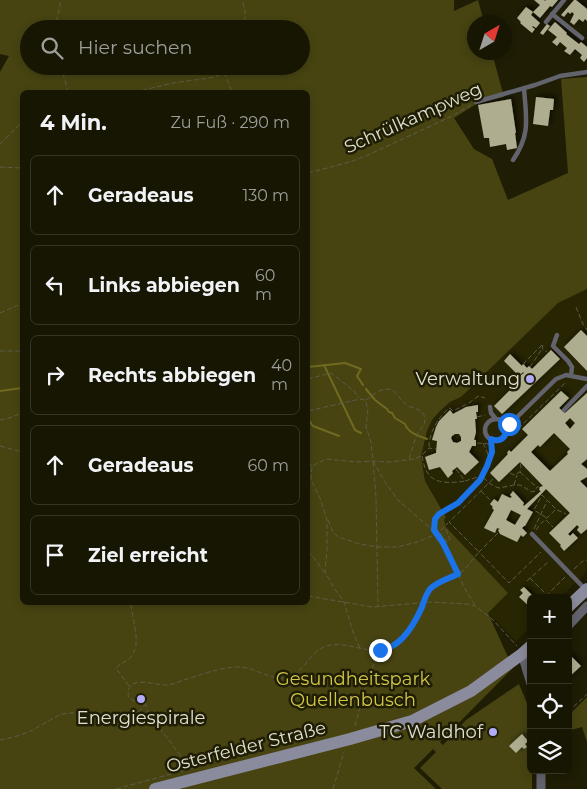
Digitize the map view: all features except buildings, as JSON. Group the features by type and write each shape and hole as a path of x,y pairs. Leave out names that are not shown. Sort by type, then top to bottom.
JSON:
{"main road":[{"path":"572,603 586,589"},
{"name":"Osterfelder Straße","path":"154,789 194,774 350,738 412,721 471,691 523,649"}],"street":[{"path":"572,622 587,606"},
{"path":"523,649 527,663"},
{"path":"540,774 541,789"}],"lane":[{"path":"546,22 564,0"},
{"path":"552,14 582,38"},
{"name":"Schrülkampweg","path":"476,102 560,76 587,72"},
{"path":"513,160 520,150 527,127 524,88"},
{"path":"557,335 553,346 572,367 571,375"},
{"path":"496,419 491,420 486,427 486,434 491,442 502,439 506,435 508,424 556,379 566,374 587,379"},
{"path":"564,410 587,386"},
{"path":"490,407 491,413 496,419 508,424"},
{"path":"532,534 586,589"}],"path":[{"path":"57,20 60,0"},
{"path":"242,0 246,13 245,20"},
{"path":"63,75 67,90"},
{"path":"143,90 219,75"},
{"path":"225,75 231,90"},
{"name":"Schrülkampweg","path":"310,172 354,161 450,117 476,102"},
{"path":"0,144 20,124"},
{"path":"0,167 20,168"},
{"path":"0,313 20,304"},
{"path":"576,307 587,330"},
{"path":"524,365 547,340 553,346"},
{"path":"530,367 544,343"},
{"path":"542,348 547,352"},
{"path":"0,351 20,351"},
{"path":"310,379 331,374 354,391 360,399"},
{"path":"508,424 516,431 570,379 571,375"},
{"path":"310,410 360,399 365,400 383,390 394,391 408,406 416,408 425,420 423,428 418,433 409,460"},
{"path":"312,466 326,459 357,462 390,462 416,459 429,448 429,442 436,424 449,408 452,412 470,404 479,396 485,398"},
{"path":"365,400 368,409 366,427 371,442 376,497 378,607"},
{"path":"0,420 20,414"},
{"path":"434,530 437,515 458,503 472,490 482,476 492,452 491,442 477,443"},
{"path":"482,443 489,459"},
{"path":"0,446 20,451"},
{"path":"429,448 436,450"},
{"path":"422,455 426,471 431,477 439,481 450,483 482,476"},
{"path":"373,461 398,500 437,534 464,589 475,606 492,619 523,649"},
{"path":"310,462 312,466 311,480 333,532 338,537 377,547 404,545 437,534 494,478"},
{"path":"510,473 514,475 520,472 520,463"},
{"path":"456,469 465,481"},
{"path":"482,476 489,483 499,488 514,484 520,485 532,492 536,491 538,488 530,483 520,472"},
{"path":"514,484 517,474"},
{"path":"481,490 491,500"},
{"path":"553,527 547,519 534,510 542,495 556,509 566,514"},
{"path":"532,534 548,500"},
{"path":"532,534 556,509"},
{"path":"325,572 327,520"},
{"path":"449,522 509,583 545,548"},
{"path":"434,526 449,542 445,526"},
{"path":"129,687 138,682 171,685 234,667 248,668 277,678 289,677 296,674 312,656 324,647 337,645 361,649 383,650 390,648 402,639 409,630 433,587 464,570 498,534"},
{"path":"310,553 325,572 344,602 353,632 361,649"},
{"path":"527,581 553,557"},
{"path":"549,594 583,561 587,560"},
{"path":"530,578 547,594"},
{"path":"310,596 378,607 439,602 475,606"},
{"path":"131,605 136,640 135,648 128,660 118,665 116,669 129,687 129,698 136,702 139,696 144,698 149,714 194,774"},
{"path":"354,732 367,681 374,664 383,650"},
{"path":"572,708 587,694"},
{"path":"0,740 29,732 61,714 89,716 117,725 136,715 146,704"},
{"path":"333,789 346,746"},
{"path":"116,789 194,774 208,765"}],"shaded area":[{"path":"587,289 587,571 564,594 527,594 527,631 516,641 488,613 508,593 446,527 444,520 446,516 425,481 421,456 427,431 432,420 440,411 450,402 461,397 558,303"}],"green space":[{"name":"Gesundheitspark Quellenbusch","path":"0,0 454,0 454,11 478,0 482,15 467,15 467,60 494,60 504,97 478,103 454,118 474,149 492,159 508,200 568,173 561,79 587,77 587,289 558,303 461,397 450,402 440,411 432,420 427,431 421,456 425,481 446,517 444,520 446,527 508,593 488,613 513,668 440,742 443,745 466,720 519,684 527,703 527,774 532,774 532,789 442,789 420,768 436,752 433,749 414,768 436,789 0,789 0,72 9,56 0,54"},
{"path":"587,697 587,742 582,727 572,730 572,712"}],"waterway":[{"path":"310,367 345,363 361,369 357,376 363,385"},
{"path":"324,365 355,430 361,433"},
{"path":"0,391 20,388"},
{"path":"366,389 375,400 392,413 395,418 405,424 411,432 427,439"},
{"path":"310,422 313,426 339,436"}],"place":[{"name":"Verwaltung","path":"530,379"},
{"name":"Energiespirale","path":"141,699"},
{"name":"TC Waldhof","path":"493,732"}],"route":[{"path":"380,650 390,648 402,639 409,630 430,589 436,584 458,574 443,543 434,530 435,519 437,515 458,503 480,480 492,452 491,439 494,441 502,439 506,435 506,426 509,424"}]}
